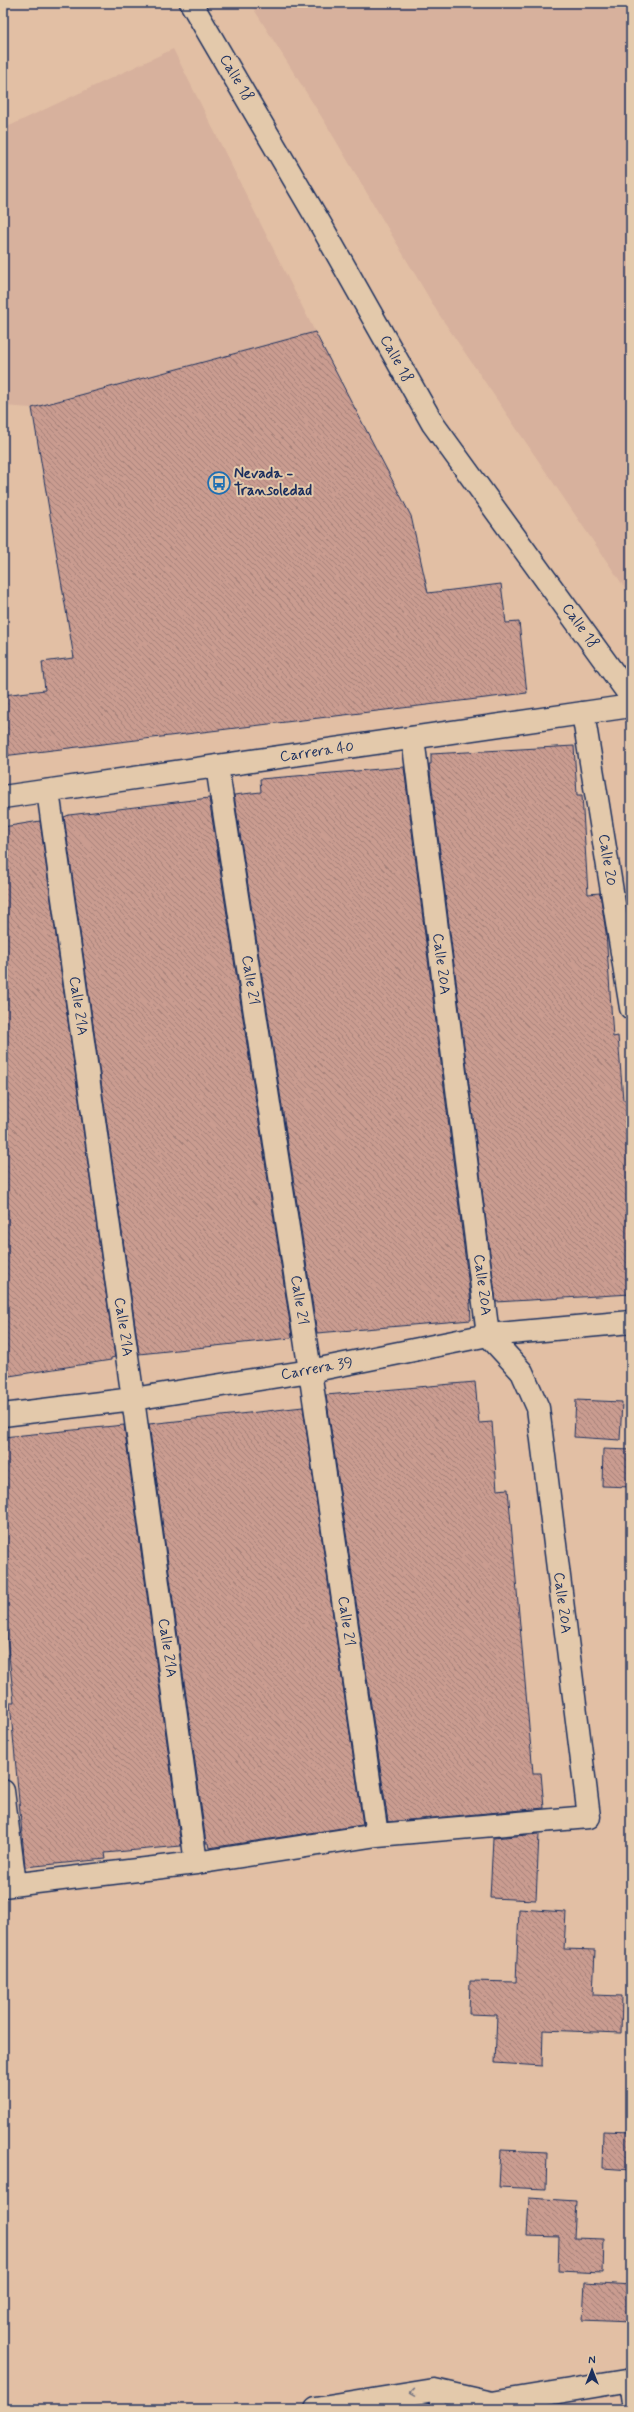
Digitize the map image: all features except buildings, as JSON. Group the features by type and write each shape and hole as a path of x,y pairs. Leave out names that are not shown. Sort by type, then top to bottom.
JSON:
{"street":[{"name":"Calle 18","path":"191,3 322,227 433,424 631,697"},
{"name":"Carrera 40","path":"3,797 631,706"},
{"name":"Calle 20","path":"583,713 631,1008"},
{"name":"Calle 20A","path":"377,1835 589,1817 538,1408 522,1372 488,1335 412,738"},
{"name":"Calle 21","path":"217,766 310,1371 377,1835"},
{"name":"Calle 21A","path":"48,791 196,1863"},
{"name":"Carrera 39","path":"3,1415 133,1399 310,1371 488,1335 631,1322"},
{"path":"3,1791 9,1885 196,1863 377,1835"},
{"path":"316,2409 436,2399 487,2406 629,2380"}],"lane":[{"path":"629,2380 631,2409"}],"shaded area":[{"path":"250,3 631,3 631,597 438,313 326,124"},
{"path":"173,49 315,332 32,408 3,406 3,129"}],"place":[{"name":"Nevada - Transoledad","path":"219,483"}]}
